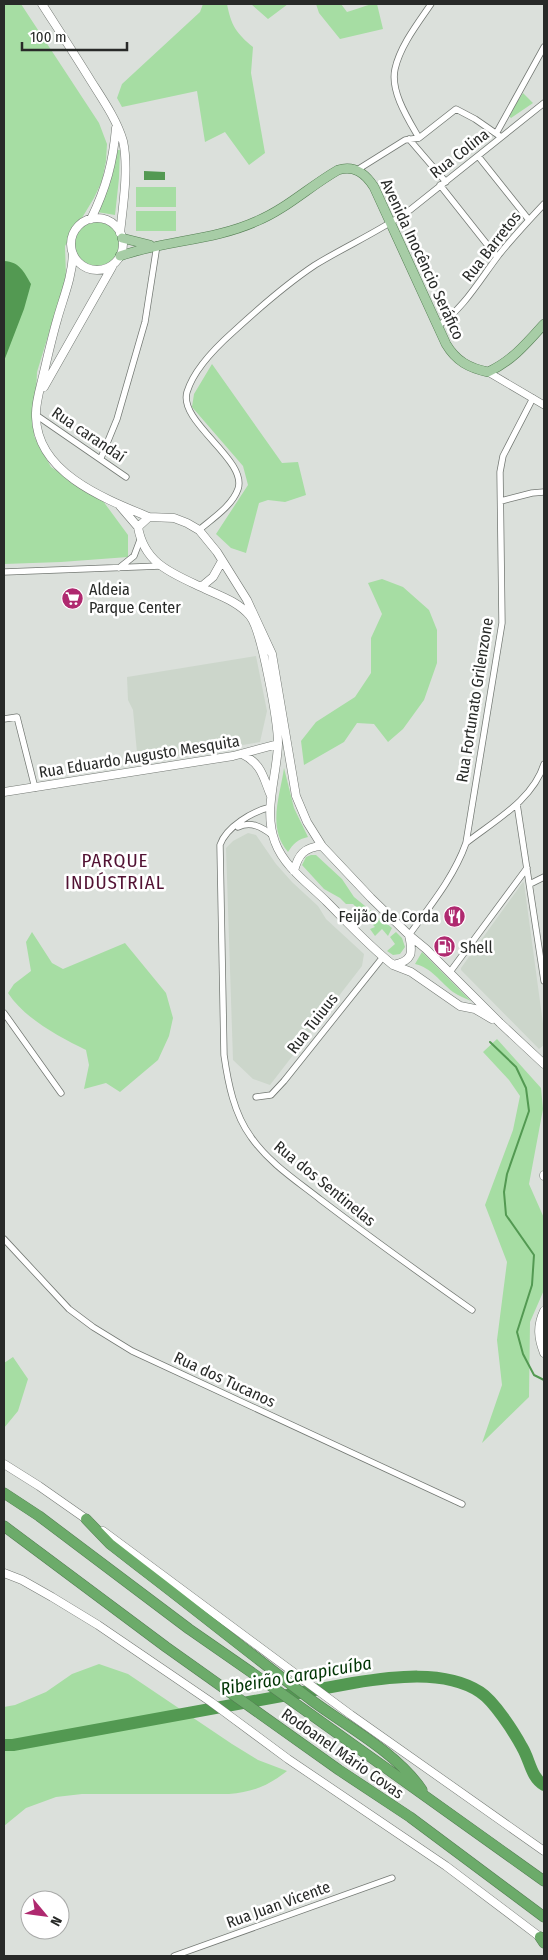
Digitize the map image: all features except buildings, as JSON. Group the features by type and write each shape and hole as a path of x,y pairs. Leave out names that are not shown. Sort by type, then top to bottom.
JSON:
{"highway":[{"name":"Rodoanel Mário Covas","path":"4,1493 39,1516 188,1629 297,1704 544,1881"},
{"path":"86,1519 110,1544 312,1700 396,1761 414,1779 425,1795"},
{"name":"Rodoanel Mário Covas","path":"4,1526 236,1697 410,1817 544,1917"}],"main road":[{"path":"37,400 55,364 120,256 122,247 125,154 123,141 116,124 42,4"},
{"path":"91,219 103,195 110,173 114,153 116,124"},
{"path":"120,256 154,245 215,235 256,222 272,214 338,170 350,168 357,170"},
{"name":"Avenida Inocêncio Seráfico","path":"357,170 369,179 452,354 468,366 488,372"},
{"path":"154,245 121,235 111,222 98,218 84,222 75,231 72,238 72,272 56,322 37,400 36,415 39,436 54,462 74,478 118,504 149,517 174,518 187,522 199,530 210,542 248,600 272,654 296,796 307,822 322,846 409,935 450,972 544,1064"},
{"path":"73,254 77,261 91,270 99,270 114,264"},
{"path":"488,372 516,356 544,324"},
{"path":"118,504 138,528 140,540 147,553 160,566 241,607 250,616 257,628 273,702 278,744 270,807 272,835 280,852 294,871 392,965 411,972 460,1006 475,1009 500,1023"},
{"path":"138,528 149,517"},
{"path":"201,587 213,578 222,561"},
{"name":"Rua Eduardo Augusto Mesquita","path":"4,792 242,754 278,744"},
{"path":"242,754 252,759 259,767 271,797"},
{"path":"294,871 297,859 302,852 312,847 322,846"},
{"path":"392,965 402,963 409,958 412,950 409,935"},
{"path":"544,1312 538,1330 539,1341 544,1353"},
{"path":"4,1464 86,1519 351,1715 544,1851"},
{"path":"4,1573 52,1596 98,1625 211,1702 288,1759 446,1866 543,1940"}],"street":[{"path":"419,138 406,115 398,92 395,70 406,44 431,4"},
{"path":"357,170 397,144 419,138 456,109 466,113 499,135 544,47"},
{"name":"Rua Colina","path":"391,223 478,156 499,135 544,103"},
{"path":"410,139 498,257"},
{"path":"478,156 529,220"},
{"name":"Rua Barretos","path":"438,326 452,316 466,301 498,257 544,204"},
{"path":"199,530 234,497 239,487 239,479 235,468 190,410 186,401 187,394 199,370 222,342 270,298 315,266 391,223"},
{"path":"101,458 117,419 145,322 154,245"},
{"path":"488,372 544,405"},
{"name":"Rua Fortunato Grilenzone","path":"409,935 450,878 460,860 466,843 500,639 502,603 500,472 503,456 533,398"},
{"name":"Rua carandaí","path":"36,415 126,477"},
{"path":"501,501 544,492"},
{"path":"120,568 134,556 140,540"},
{"path":"4,572 160,566"},
{"path":"4,719 17,717 35,788"},
{"path":"466,843 517,804 540,775 544,764"},
{"path":"517,804 544,981"},
{"name":"Rua dos Sentinelas","path":"270,807 258,810 221,840 219,856 222,1034 227,1078 233,1100 249,1136 285,1172 372,1239 472,1310"},
{"path":"232,830 248,824 263,828 272,835"},
{"path":"450,972 527,868"},
{"path":"530,884 544,877"},
{"name":"Rua Tuiuus","path":"256,1097 271,1095 284,1081 383,957"},
{"path":"4,1013 61,1093"},
{"name":"Rua dos Tucanos","path":"4,1239 69,1308 93,1327 132,1351 462,1504"},
{"name":"Rua Juan Vicente","path":"174,1956 392,1878"}],"shaded area":[{"path":"4,4 21,4 99,123 107,144 102,181 65,246 66,277 37,372 34,436 51,467 103,501 128,535 128,557 4,564"},
{"path":"203,4 227,4 230,18 235,28 253,47 251,73 265,153 249,165 225,132 205,142 197,91 122,107 117,98 122,84 200,12"},
{"path":"251,4 288,4 268,19"},
{"path":"316,4 341,4 347,12 377,4 383,29 340,39 319,13"},
{"path":"523,93 533,103 511,118 508,115"},
{"path":"116,150 120,150 115,215 97,212 110,182"},
{"path":"144,171 165,172 165,180 144,180"},
{"path":"136,187 176,187 176,207 136,207"},
{"path":"136,211 176,211 176,231 136,231"},
{"path":"101,222 113,228 118,235 118,253 113,260 106,265 93,266 85,263 78,256 75,240 78,232 85,225"},
{"path":"4,261 18,266 31,284 24,309 4,361"},
{"path":"212,364 282,463 298,462 306,495 285,502 268,500 259,503 246,553 231,548 216,534 248,485 243,466 192,407 194,394"},
{"path":"382,579 403,587 429,610 437,630 437,663 424,700 403,729 388,742 374,724 357,723 344,742 304,765 301,741 316,722 355,697 371,673 371,638 382,614 368,583"},
{"path":"256,656 267,711 260,742 138,763 133,710 128,700 127,677"},
{"path":"284,768 294,808 308,837 296,842 288,852 278,833 276,822"},
{"path":"248,833 256,835 276,864 292,882 318,906 326,919 364,954 362,966 270,1085 253,1079 233,1060 226,848 233,841"},
{"path":"316,855 342,879 354,897 392,928 388,936 382,929 375,936 370,929 375,927 353,904 346,904 340,898 324,889 302,865 306,857"},
{"path":"523,882 544,1031 544,1045 539,1049 461,970"},
{"path":"32,932 52,963 63,969 125,943 166,993 173,1018 169,1036 158,1060 120,1092 106,1083 84,1089 89,1065 86,1050 33,1019 23,1011 8,993 14,984 31,971 26,942"},
{"path":"396,932 402,938 405,947 400,954 393,955 387,951 395,944 390,937"},
{"path":"422,952 471,1001 453,992 426,968 415,964"},
{"path":"497,1039 541,1088 543,1109 529,1184 544,1218 544,1290 530,1322 529,1397 482,1443 502,1385 497,1340 507,1262 485,1205 513,1130 520,1096 509,1080 483,1052"},
{"path":"13,1357 28,1379 18,1411 4,1428 4,1363"},
{"path":"99,1664 128,1674 258,1760 287,1771 260,1787 238,1793 82,1794 56,1797 26,1808 4,1826 4,1707 15,1705 46,1692 72,1674"}],"waterway":[{"path":"490,1042 516,1067 526,1088 529,1111 507,1174 504,1192 506,1215 534,1255 532,1285 517,1332 523,1354 534,1375 544,1380"},
{"name":"Ribeirão Carapicuíba","path":"4,1745 13,1745 353,1683 401,1677 434,1677 466,1685 485,1696 509,1725 525,1752 533,1773 544,1785"}],"place":[{"name":"Aldeia Parque Center","path":"73,598"},
{"name":"Feijão de Corda","path":"455,916"},
{"name":"Shell","path":"444,947"}],"district":[{"name":"PARQUE INDÚSTRIAL","path":"115,871"}]}
